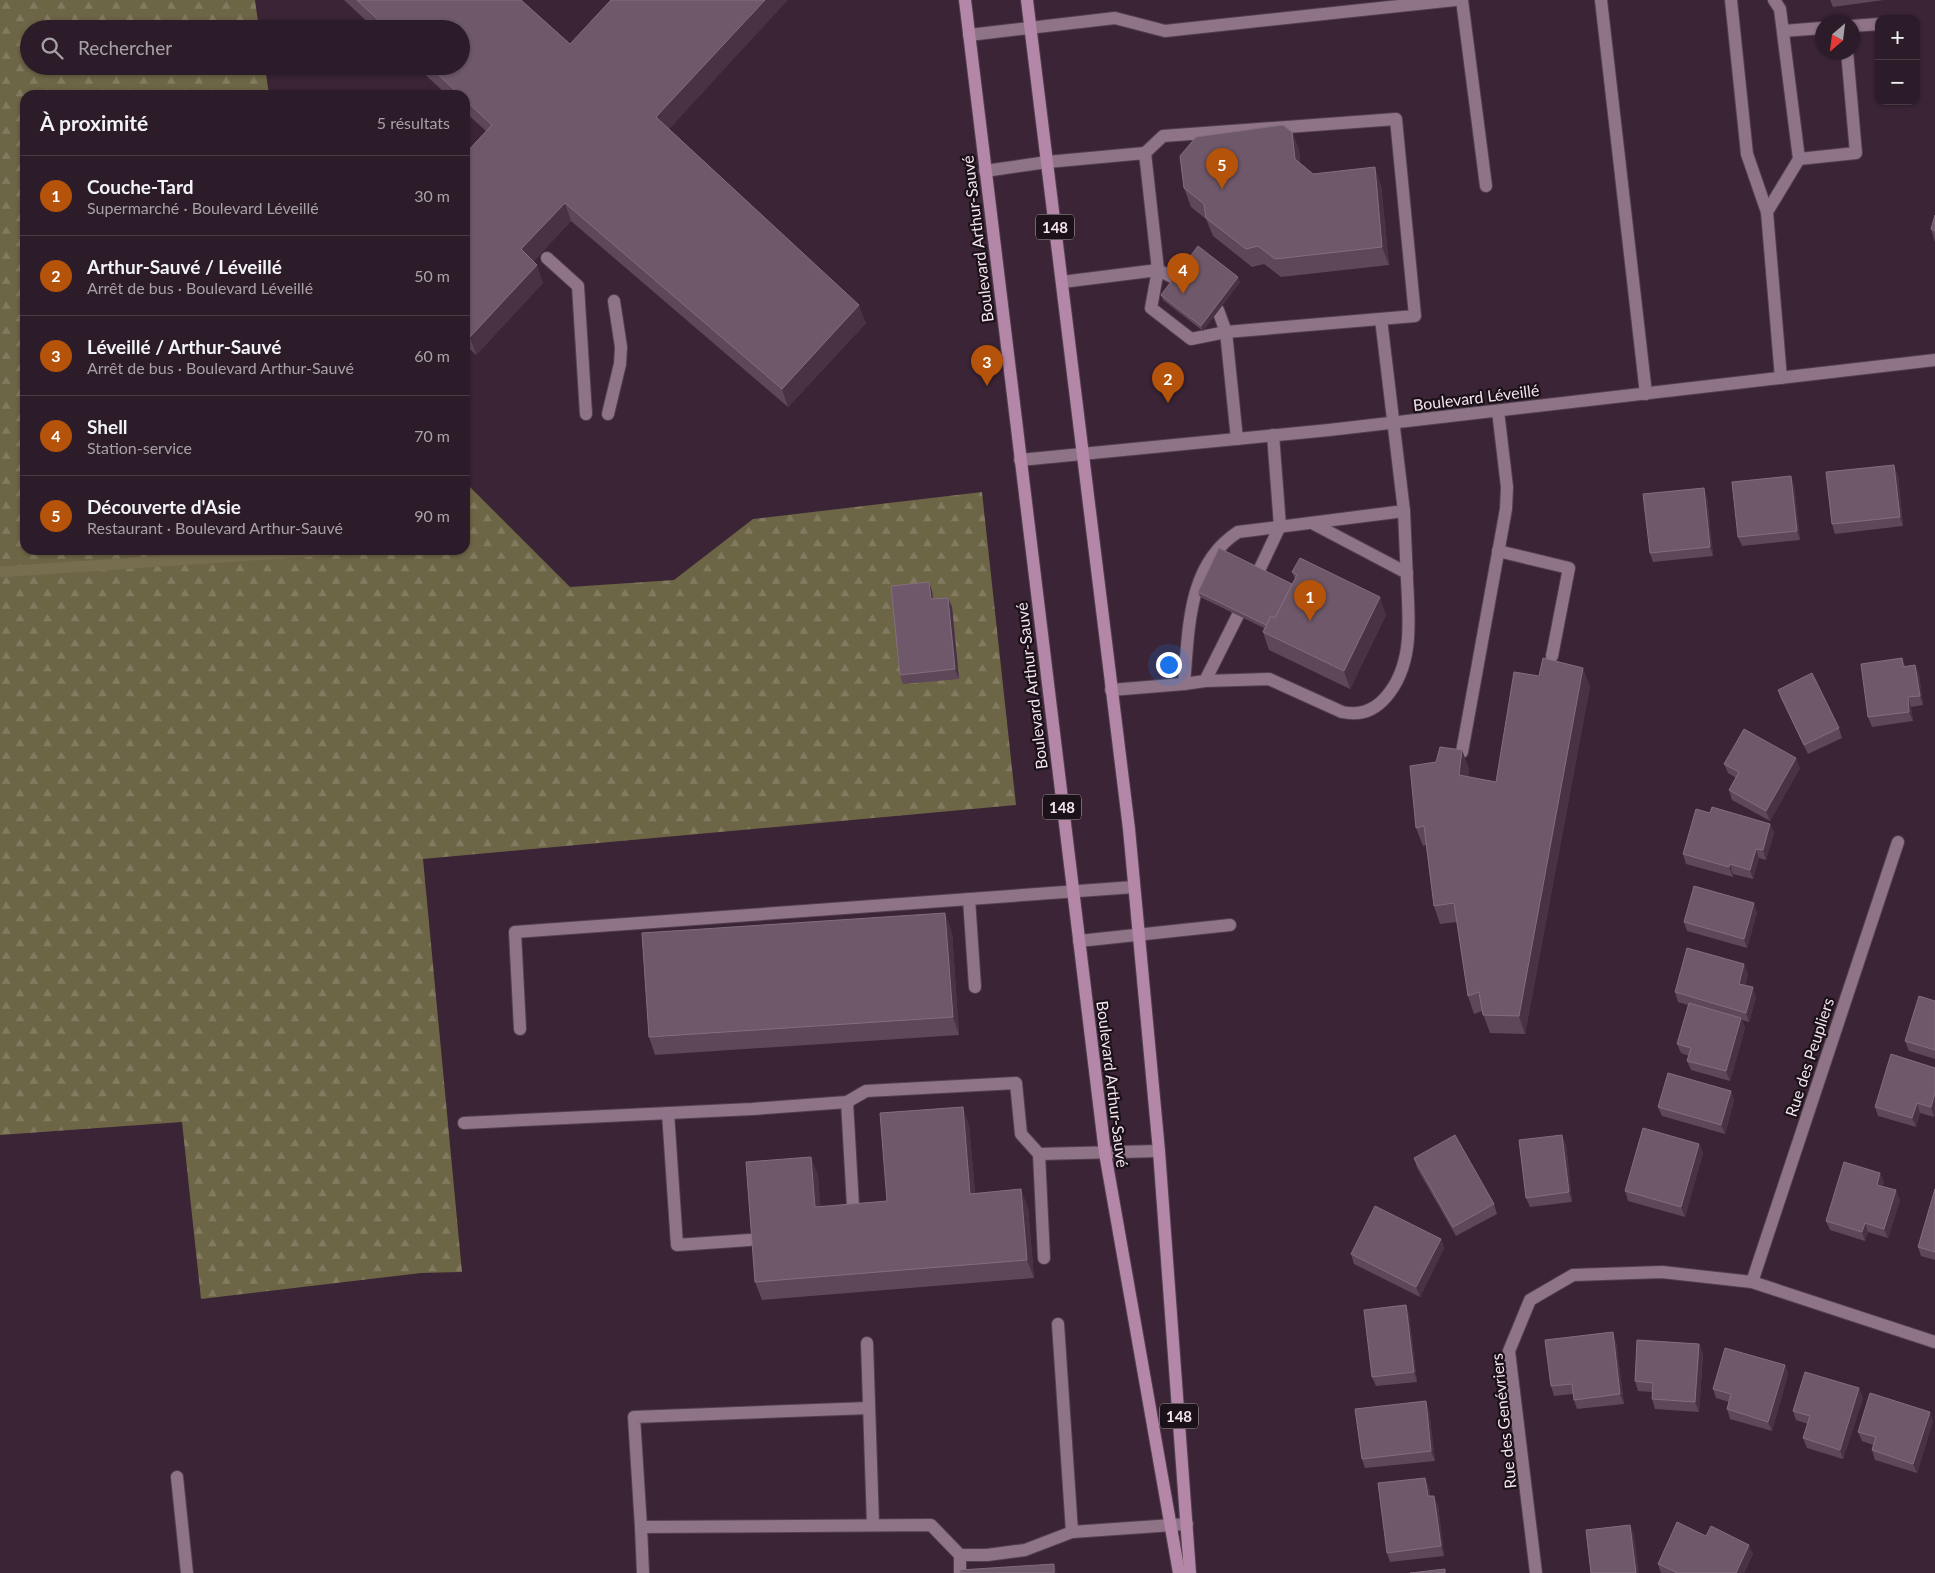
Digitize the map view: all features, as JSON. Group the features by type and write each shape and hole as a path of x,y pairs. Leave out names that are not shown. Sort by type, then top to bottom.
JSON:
{"main road":[{"name":"Boulevard Arthur-Sauvé","path":"965,0 1105,1153 1179,1573"},
{"name":"148","path":"1028,0 1134,887 1159,1151 1190,1573"}],"street":[{"path":"969,34 1114,18 1165,31 1455,0"},
{"path":"1462,0 1486,186"},
{"path":"1601,0 1646,394"},
{"path":"1730,0 1747,154 1767,212 1781,378"},
{"path":"1767,212 1799,159 1780,9 1774,0"},
{"path":"1860,25 1875,24"},
{"path":"1783,31 1815,29"},
{"path":"1799,159 1856,154 1848,60"},
{"path":"985,171 1047,162 1145,153 1163,136 1396,119 1415,316 1226,332 1191,338 1152,308 1158,270 1145,153"},
{"path":"546,258 578,286 586,414"},
{"path":"1062,282 1158,270 1178,280 1218,310 1226,332 1237,439"},
{"path":"608,414 620,364 621,347 614,301"},
{"path":"1111,690 1205,681 1269,679 1342,712 1352,714 1361,714 1373,710 1391,691 1398,680 1404,663 1408,645 1409,618 1404,511 1381,318"},
{"name":"Boulevard Léveillé","path":"1020,460 1393,423 1935,360"},
{"path":"1462,752 1506,509 1507,487 1498,411"},
{"path":"1205,681 1280,526 1273,435"},
{"path":"1184,684 1192,604 1198,583 1216,549 1224,540 1238,532 1404,511"},
{"path":"1312,522 1407,573"},
{"path":"1498,552 1569,568 1552,656"},
{"name":"Rue des Peupliers","path":"1752,1282 1898,842"},
{"path":"520,1029 515,932 1134,887"},
{"path":"969,899 975,987"},
{"path":"1079,941 1230,925"},
{"path":"464,1123 668,1114 847,1102 866,1092 1016,1083 1021,1134 1039,1154 1044,1258"},
{"path":"847,1102 853,1206"},
{"path":"668,1114 677,1245 748,1240"},
{"path":"1039,1154 1159,1151"},
{"name":"Rue des Genévriers","path":"1536,1573 1509,1351 1530,1300 1573,1275 1662,1272 1752,1282 1935,1342"},
{"path":"1058,1324 1072,1532"},
{"path":"867,1343 873,1526"},
{"path":"643,1573 634,1417 869,1408"},
{"path":"177,1477 186,1573"},
{"path":"641,1527 931,1525 960,1555 988,1556 1025,1550 1072,1532 1187,1524"},
{"path":"960,1555 960,1573"}],"green space":[{"path":"0,0 255,0 258,20 20,20 20,75 266,75 268,90 20,90 20,555 470,555 470,487 570,587 674,580 753,519 982,492 1016,805 423,859 462,1272 421,1273 201,1299 182,1122 0,1135"}],"building":[{"path":"357,0 521,0 570,44 611,0 765,0 656,117 859,305 782,389 565,203 521,249 537,265 470,337 470,149 492,125 470,105 470,90 455,90 439,75 470,75 470,20 378,20"},
{"path":"1283,125 1292,132 1295,159 1313,174 1375,167 1382,247 1275,259 1258,246 1246,249 1206,218 1204,204 1184,188 1180,156 1196,137"},
{"path":"1935,215 1935,231 1931,229"},
{"path":"1198,246 1238,277 1201,326 1161,295"},
{"path":"1894,465 1900,517 1832,524 1826,472"},
{"path":"1791,476 1797,531 1738,537 1732,482"},
{"path":"1704,488 1710,547 1650,553 1643,494"},
{"path":"1219,548 1292,584 1275,618 1271,616 1266,625 1198,592"},
{"path":"1300,558 1380,597 1344,671 1263,632 1271,616 1275,618 1297,575 1292,572"},
{"path":"929,582 931,599 948,598 955,669 900,675 891,586"},
{"path":"1543,658 1583,668 1519,1016 1483,1015 1479,992 1468,996 1454,903 1434,906 1424,826 1416,828 1410,766 1436,762 1440,747 1462,750 1459,775 1496,782 1514,672 1539,676"},
{"path":"1902,658 1903,667 1915,665 1920,696 1908,697 1909,712 1868,717 1861,664"},
{"path":"1812,673 1839,728 1804,745 1778,690"},
{"path":"1744,729 1796,758 1766,811 1729,790 1739,772 1724,764"},
{"path":"1712,807 1770,824 1763,850 1756,849 1750,870 1730,864 1729,867 1683,854 1696,809 1710,813"},
{"path":"1694,886 1754,903 1744,939 1684,922"},
{"path":"945,913 953,1017 649,1037 642,933"},
{"path":"1687,948 1744,964 1739,984 1753,987 1746,1013 1675,992"},
{"path":"1919,996 1935,1001 1935,1050 1905,1041"},
{"path":"1689,1003 1741,1018 1726,1071 1687,1061 1691,1048 1677,1044"},
{"path":"1891,1054 1935,1068 1935,1093 1931,1107 1917,1103 1912,1118 1875,1107"},
{"path":"1668,1073 1731,1091 1721,1125 1658,1107"},
{"path":"963,1107 970,1194 1021,1189 1027,1260 755,1282 746,1162 811,1157 815,1207 887,1201 880,1113"},
{"path":"1643,1128 1699,1144 1681,1207 1625,1191"},
{"path":"1455,1135 1494,1204 1453,1227 1414,1158"},
{"path":"1562,1135 1569,1192 1526,1198 1519,1140"},
{"path":"1844,1162 1880,1173 1877,1185 1896,1190 1884,1229 1865,1223 1862,1232 1826,1221"},
{"path":"1935,1189 1935,1252 1918,1247"},
{"path":"1375,1206 1441,1239 1416,1287 1351,1254"},
{"path":"1406,1305 1414,1372 1372,1377 1364,1310"},
{"path":"1613,1332 1620,1394 1574,1400 1572,1384 1551,1386 1545,1340"},
{"path":"1637,1340 1699,1344 1695,1402 1652,1399 1653,1383 1635,1381"},
{"path":"1725,1348 1785,1365 1768,1422 1727,1409 1731,1394 1713,1389"},
{"path":"1805,1372 1859,1388 1840,1450 1803,1438 1810,1416 1793,1411"},
{"path":"1870,1393 1930,1412 1913,1464 1872,1450 1876,1437 1858,1432"},
{"path":"1426,1401 1431,1451 1362,1459 1355,1409"},
{"path":"1425,1478 1428,1496 1434,1496 1441,1546 1387,1553 1378,1483"},
{"path":"1677,1522 1706,1536 1711,1526 1749,1545 1736,1573 1678,1573 1658,1564"},
{"path":"1630,1525 1636,1573 1591,1573 1586,1530"},
{"path":"1054,1564 1054,1573 960,1573 960,1570"},
{"path":"1445,1569 1445,1573 1410,1573"}],"waterway":[{"path":"0,572 253,555"}],"place":[{"name":"Découverte d'Asie","path":"1222,189"},
{"name":"Shell","path":"1183,294"},
{"name":"Léveillé / Arthur-Sauvé","path":"987,386"},
{"name":"Arthur-Sauvé / Léveillé","path":"1168,403"},
{"name":"Couche-Tard","path":"1310,621"}]}
